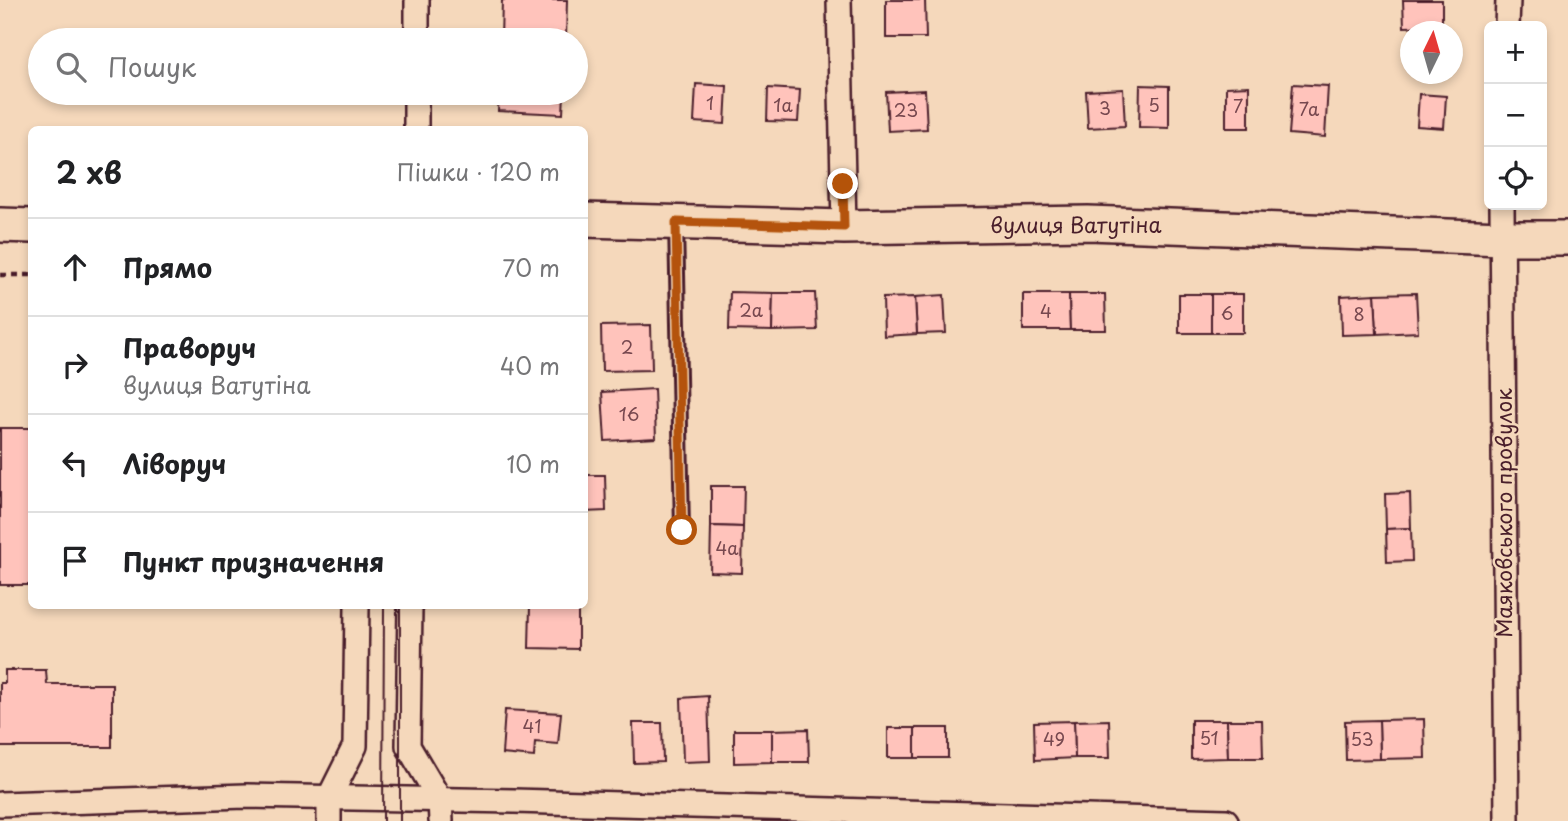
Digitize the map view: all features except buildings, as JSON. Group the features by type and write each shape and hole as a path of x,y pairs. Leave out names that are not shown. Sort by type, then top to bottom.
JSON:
{"street":[{"path":"417,0 417,28"},
{"path":"839,0 844,227"},
{"path":"1507,21 1508,0"},
{"path":"416,105 416,126"},
{"name":"Маяковського провулок","path":"1502,210 1507,821"},
{"name":"вулиця Ватутіна","path":"588,220 844,227 1088,223 1568,238"},
{"path":"0,225 28,226"},
{"path":"329,821 329,797 355,746 357,609"},
{"path":"410,609 408,746 441,810"},
{"path":"0,804 246,796 329,797 441,810 1226,821"}],"lane":[{"path":"676,222 682,530"}],"path":[{"path":"0,275 28,275"}],"tram line":[{"path":"383,821 384,609"},
{"path":"400,609 400,821"}],"route":[{"path":"682,530 676,222 844,227 843,184"}]}
